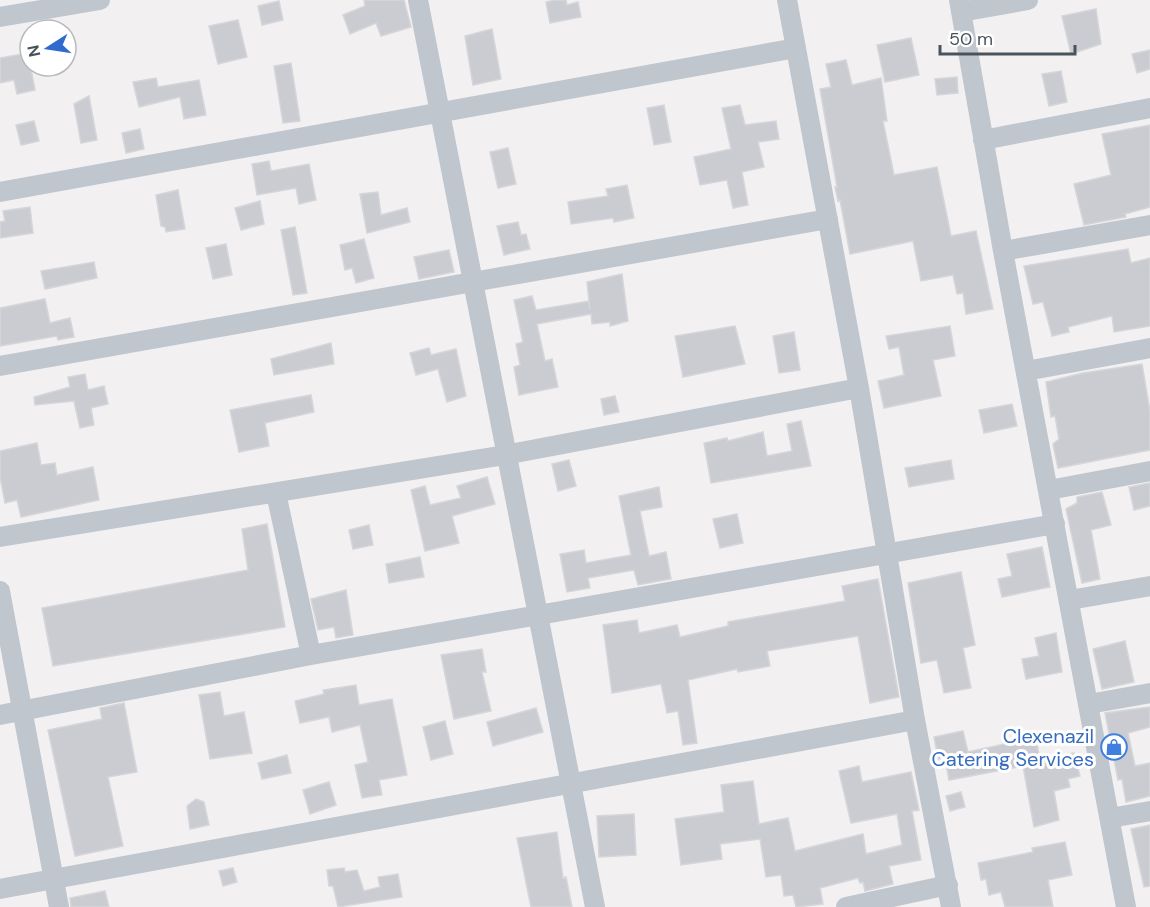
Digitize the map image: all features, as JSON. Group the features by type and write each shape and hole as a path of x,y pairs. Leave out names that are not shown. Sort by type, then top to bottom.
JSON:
{"street":[{"path":"0,17 100,0"},
{"path":"418,0 595,907"},
{"path":"787,0 859,388 915,720 951,907"},
{"path":"1028,0 960,6 1003,251 1126,907"},
{"path":"0,192 796,48"},
{"path":"983,140 1150,108"},
{"path":"0,366 828,219"},
{"path":"1003,251 1150,225"},
{"path":"1026,371 1150,348"},
{"path":"0,537 505,454 859,388"},
{"path":"1048,490 1150,471"},
{"path":"276,493 311,655"},
{"path":"0,715 537,614 888,555 1055,524"},
{"path":"1070,600 1150,585"},
{"path":"0,591 59,907"},
{"path":"1089,704 1150,693"},
{"path":"0,889 915,720"},
{"path":"1110,818 1150,811"},
{"path":"846,907 948,885"}],"building":[{"path":"364,0 404,0 411,27 381,36 376,23 350,34 343,15 365,6"},
{"path":"566,0 567,5 578,2 581,17 550,23 546,2"},
{"path":"279,1 283,20 262,25 258,6"},
{"path":"1096,9 1101,44 1071,54 1062,16"},
{"path":"238,20 247,57 218,64 209,26"},
{"path":"492,29 501,79 473,85 465,36"},
{"path":"911,38 919,75 885,82 877,45"},
{"path":"1150,50 1150,69 1137,73 1132,54"},
{"path":"18,55 18,78 33,78 35,90 17,94 14,80 0,83 0,58"},
{"path":"846,60 852,85 881,78 887,121 883,121 894,175 937,167 951,236 976,231 993,309 966,314 963,293 957,294 953,275 921,281 913,241 850,254 840,200 838,201 835,187 837,187 820,89 831,87 826,64"},
{"path":"291,63 300,121 283,123 274,66"},
{"path":"1061,71 1067,102 1049,106 1042,74"},
{"path":"957,77 958,93 937,95 935,79"},
{"path":"156,78 158,87 199,80 206,115 184,119 180,97 139,107 133,82"},
{"path":"89,96 97,140 81,143 74,104"},
{"path":"664,105 671,142 654,145 647,108"},
{"path":"740,105 745,125 776,121 779,139 758,142 764,167 742,172 748,205 733,208 727,180 700,185 694,157 731,149 722,108"},
{"path":"34,121 39,141 21,145 16,125"},
{"path":"1150,125 1150,207 1125,214 1126,217 1084,225 1074,184 1111,175 1102,134"},
{"path":"140,129 144,149 126,153 122,133"},
{"path":"508,148 516,184 498,188 490,152"},
{"path":"269,161 271,171 309,164 316,200 299,204 296,188 257,195 252,164"},
{"path":"627,185 634,218 614,222 613,218 571,224 568,202 608,196 606,189"},
{"path":"178,190 185,229 166,232 165,227 161,226 156,195"},
{"path":"378,192 381,215 407,208 410,222 367,233 360,194"},
{"path":"260,201 264,224 241,230 235,208"},
{"path":"30,207 33,233 0,238 0,222 5,221 3,211"},
{"path":"518,222 521,235 526,234 530,249 504,255 497,226"},
{"path":"295,227 307,293 293,295 281,230"},
{"path":"364,239 374,278 356,283 352,268 345,270 340,245"},
{"path":"226,244 232,275 213,279 206,248"},
{"path":"1128,249 1131,263 1150,258 1150,326 1114,332 1112,316 1068,327 1069,332 1052,336 1043,302 1033,304 1024,266"},
{"path":"449,250 454,272 419,279 414,257"},
{"path":"94,262 97,278 45,289 41,271"},
{"path":"622,274 628,321 610,326 610,322 592,324 591,314 537,324 545,361 552,359 558,387 519,395 514,367 520,365 516,344 523,342 514,300 532,296 536,310 589,301 590,310 587,282"},
{"path":"45,299 50,323 70,318 74,337 58,340 57,336 0,346 0,308"},
{"path":"735,326 745,364 683,377 675,336"},
{"path":"950,326 955,356 933,360 941,396 884,408 878,381 904,375 899,347 889,349 886,336"},
{"path":"794,332 800,370 779,373 773,336"},
{"path":"331,343 334,364 274,375 271,359"},
{"path":"429,348 431,355 456,349 466,396 447,402 438,369 416,375 410,353"},
{"path":"1142,364 1150,411 1150,450 1058,468 1053,444 1059,439 1055,416 1051,417 1046,382 1083,373"},
{"path":"85,374 88,390 104,386 108,404 91,408 94,425 80,428 74,401 35,405 34,397 70,387 68,377"},
{"path":"311,395 314,412 265,423 269,446 239,452 230,410"},
{"path":"615,396 619,412 604,415 601,399"},
{"path":"1012,404 1017,426 984,433 979,410"},
{"path":"801,421 811,466 711,483 704,443 727,438 728,441 763,432 767,456 792,451 787,424"},
{"path":"37,443 41,465 55,463 57,475 93,467 99,500 21,517 17,500 5,503 0,477 0,451"},
{"path":"569,460 576,486 558,491 552,464"},
{"path":"951,460 954,479 909,487 905,468"},
{"path":"487,477 495,504 452,516 459,543 425,551 411,490 425,486 430,505 461,498 457,486"},
{"path":"1150,483 1150,506 1134,510 1129,487"},
{"path":"659,487 662,507 640,511 649,556 666,552 671,579 638,585 634,570 588,578 590,588 567,592 560,554 584,550 586,563 631,555 619,496"},
{"path":"1102,492 1111,525 1091,530 1100,579 1082,583 1066,509 1077,503 1077,497"},
{"path":"737,514 743,543 720,548 713,519"},
{"path":"267,524 285,627 53,666 42,608 248,570 242,529"},
{"path":"369,525 373,545 353,549 349,530"},
{"path":"1042,547 1050,587 1002,597 998,579 1012,576 1007,554"},
{"path":"420,557 424,577 389,583 386,564"},
{"path":"961,572 975,645 963,648 971,688 944,693 937,660 921,663 908,583"},
{"path":"878,579 899,697 870,703 858,636 767,651 770,666 738,672 737,669 688,680 697,743 683,745 678,711 667,713 661,684 612,693 603,625 637,620 639,633 677,625 680,637 728,626 728,622 845,601 842,586"},
{"path":"346,590 353,635 336,638 334,627 318,630 311,599"},
{"path":"1056,633 1062,672 1026,679 1022,659 1039,656 1035,638"},
{"path":"1125,641 1134,682 1102,689 1093,649"},
{"path":"482,649 486,672 482,672 491,711 454,719 441,655"},
{"path":"356,685 359,705 392,699 407,775 379,780 382,795 362,798 355,765 368,762 360,725 332,732 329,717 300,723 295,701 324,694 323,690"},
{"path":"220,692 224,716 244,712 252,753 210,759 199,695"},
{"path":"124,703 137,772 108,777 123,846 75,856 48,730 102,719 100,708"},
{"path":"1150,707 1150,727 1128,733 1135,766 1150,763 1150,796 1126,802 1122,779 1118,780 1105,713"},
{"path":"536,708 543,732 493,746 487,722"},
{"path":"445,721 453,754 431,760 423,727"},
{"path":"963,731 968,752 1036,737 1040,761 1074,753 1080,776 1068,779 1070,787 1054,791 1059,820 1034,827 1023,766 949,780 945,758 938,759 934,737"},
{"path":"287,755 291,773 262,779 258,763"},
{"path":"859,766 862,782 911,772 919,810 912,811 921,860 889,866 893,884 865,891 863,882 860,883 858,878 820,888 823,904 796,907 793,895 784,896 781,875 766,877 760,839 720,844 722,859 681,865 675,819 724,812 721,785 753,781 759,824 788,818 795,851 863,834 866,854 902,845 897,814 851,823 839,771"},
{"path":"329,782 336,805 310,814 303,790"},
{"path":"961,792 965,807 950,811 946,796"},
{"path":"196,799 204,802 209,825 190,829 187,806"},
{"path":"634,814 636,855 599,857 597,816"},
{"path":"1150,825 1150,886 1144,887 1131,829"},
{"path":"557,832 563,878 566,877 572,907 531,907 517,838"},
{"path":"1065,842 1072,875 1048,880 1053,907 1005,907 1001,892 989,895 986,879 981,880 978,863 1033,852 1032,848"},
{"path":"233,868 237,882 223,886 219,871"},
{"path":"344,868 345,872 357,870 364,891 380,887 378,877 398,874 402,897 338,907 333,886 329,886 327,870"},
{"path":"105,891 109,907 71,907 70,898"}],"place":[{"name":"Clexenazil Catering Services","path":"1114,747"}]}
